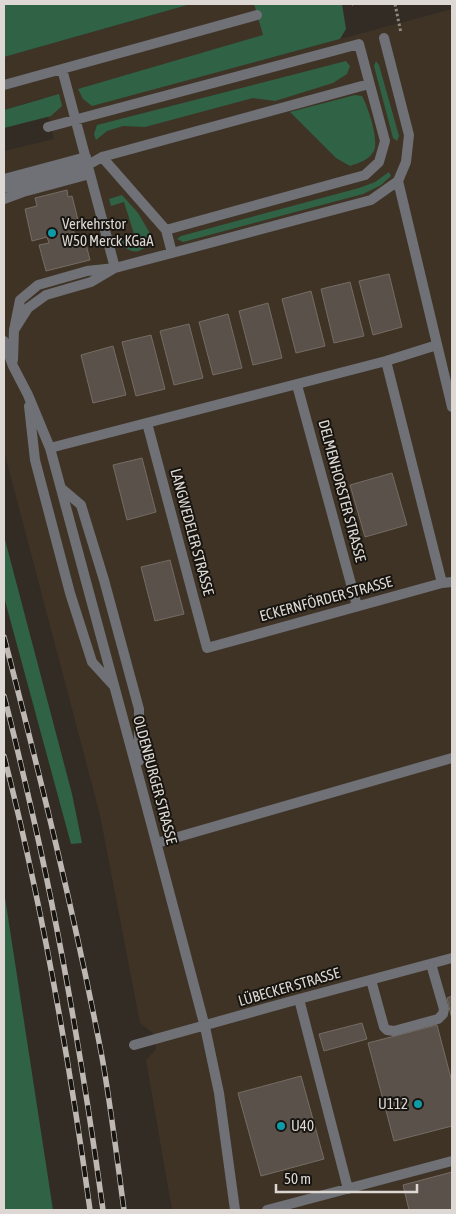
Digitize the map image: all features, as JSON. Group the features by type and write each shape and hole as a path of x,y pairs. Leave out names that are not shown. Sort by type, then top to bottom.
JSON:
{"lane":[{"path":"4,85 257,15"},
{"path":"13,366 14,330 28,308 46,295 91,282 115,268 371,200 398,181 406,162 409,136 384,38"},
{"path":"48,126 359,44 385,141 379,162 365,176 166,230"},
{"path":"62,69 115,268"},
{"path":"4,199 88,165 102,157 369,84"},
{"path":"102,157 166,230 172,253"},
{"path":"4,179 88,165"},
{"path":"4,188 88,165"},
{"path":"398,181 452,407"},
{"name":"OLDENBURGER STRASSE","path":"4,341 13,366 28,395 50,448 157,844 205,1026 220,1093 235,1210"},
{"path":"50,448 386,361 437,345"},
{"path":"386,361 447,582"},
{"name":"DELMENHORSTER STRASSE","path":"297,384 357,606"},
{"path":"28,395 35,460 70,593 92,662 114,686"},
{"name":"LANGWEDELER STRASSE","path":"147,423 207,648"},
{"path":"61,488 81,505 139,709 138,774"},
{"name":"ECKERNFÖRDER STRASSE","path":"207,648 447,582"},
{"path":"157,844 452,758"},
{"name":"LÜBECKER STRASSE","path":"134,1045 452,958"},
{"path":"371,980 384,1027 387,1030 403,1028 438,1018 443,1014 444,1009 431,964"},
{"path":"299,999 348,1189"},
{"path":"267,1210 452,1160"}],"path":[{"path":"396,4 401,33"}],"shaded area":[{"path":"191,4 254,4 270,58 452,9 452,1210 172,1210 146,1060 156,1049 155,1040 153,1033 140,1023 100,815 4,451 4,151 54,139 43,98 4,110 4,57"}],"green space":[{"path":"4,4 191,4 4,57"},
{"path":"254,4 342,4 346,29 340,39 92,106 83,99 78,89 263,35"},
{"path":"346,61 350,66 347,74 333,83 275,101 253,98 145,127 123,126 107,131 96,140 94,134 97,125"},
{"path":"376,61 379,65 399,136 397,141 393,138 374,66"},
{"path":"59,94 62,106 51,116 4,128 4,110"},
{"path":"355,95 362,96 367,108 374,131 375,146 374,151 369,157 350,166 336,158 290,112"},
{"path":"389,172 391,176 381,185 363,194 183,242 177,239 181,236 359,188 375,182"},
{"path":"122,195 138,213 151,235 146,246 138,251 129,250 120,241 135,237 124,202 111,206 109,199"},
{"path":"4,536 72,794 82,843 71,844 4,597"},
{"path":"4,891 53,1210 4,1210"}],"building":[{"name":"Verkehrstor W50 Merck KGaA","path":"67,190 68,197 72,196 80,228 73,230 76,238 84,236 90,260 46,271 39,245 49,243 47,237 32,241 25,209 37,206 35,198"},
{"path":"389,274 402,327 373,335 359,281"},
{"path":"350,282 364,336 334,343 321,289"},
{"path":"311,291 325,346 296,353 282,299"},
{"path":"268,303 282,358 253,365 239,311"},
{"path":"228,314 242,368 213,375 199,322"},
{"path":"189,324 203,378 174,385 160,331"},
{"path":"151,335 165,389 136,396 122,342"},
{"path":"113,346 126,395 93,403 81,355"},
{"path":"142,458 156,512 127,520 113,465"},
{"path":"392,473 407,525 365,537 350,485"},
{"path":"170,560 184,614 155,621 141,567"},
{"path":"452,996 452,1019 447,998"},
{"path":"362,1023 367,1039 324,1051 319,1034"},
{"name":"U112","path":"437,1025 452,1082 452,1126 394,1141 368,1043"},
{"name":"U40","path":"301,1076 324,1159 261,1176 238,1093"},
{"path":"452,1172 452,1210 409,1210 403,1185"}],"railway":[{"path":"4,637 31,741 92,1004 108,1095 124,1210"},
{"path":"4,696 41,850 61,952 80,1055 103,1210"},
{"path":"4,756 31,868 64,1038 90,1210"}],"place":[{"name":"Verkehrstor W50 Merck KGaA","path":"52,233"},
{"name":"U112","path":"418,1104"},
{"name":"U40","path":"281,1126"}]}
